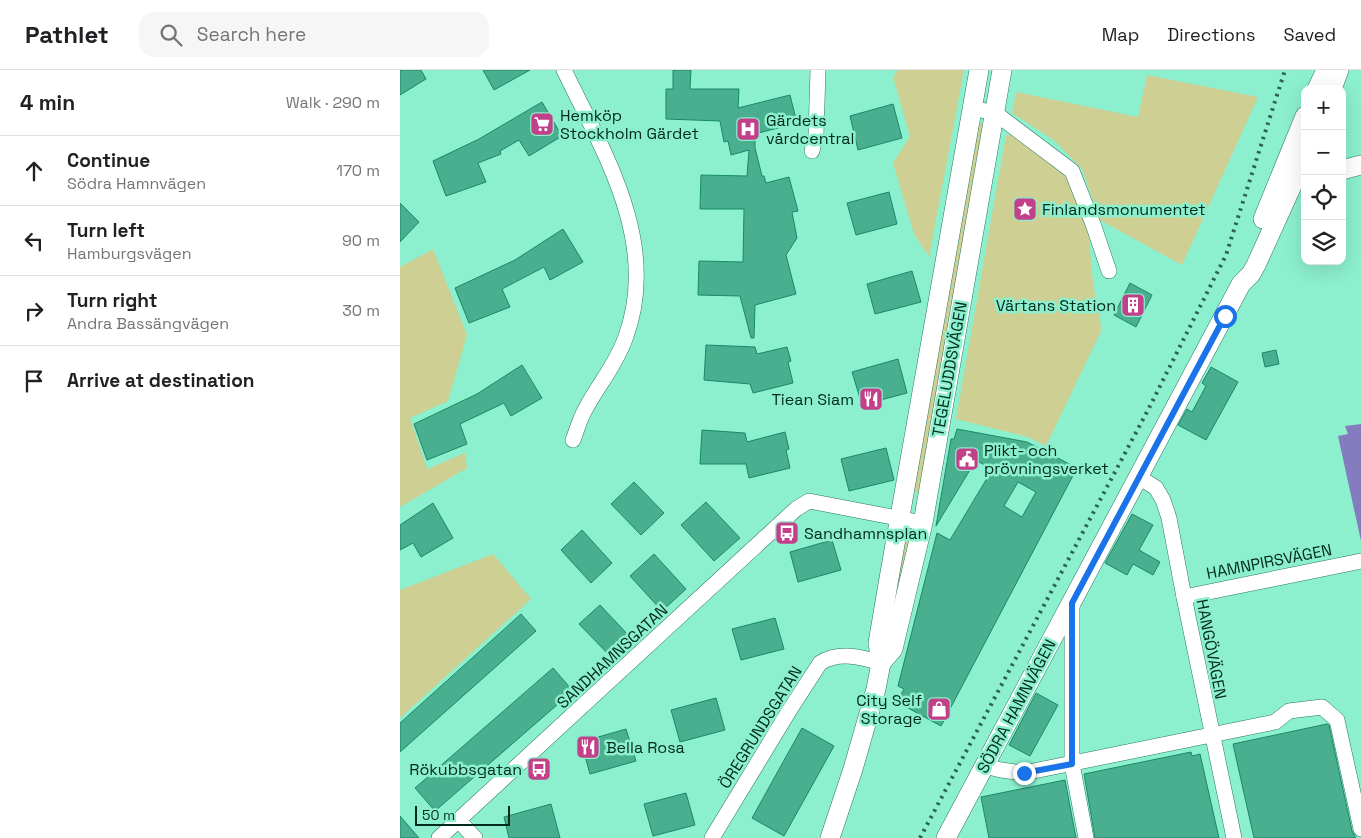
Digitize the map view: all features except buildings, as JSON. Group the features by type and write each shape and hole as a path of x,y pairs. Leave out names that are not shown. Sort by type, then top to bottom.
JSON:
{"main road":[{"name":"TEGELUDDSVÄGEN","path":"830,838 876,690 881,663 878,643 979,70"},
{"name":"TEGELUDDSVÄGEN","path":"881,663 893,649 923,523 1002,70"},
{"path":"1319,85 1326,70"},
{"path":"1333,85 1339,70"},
{"name":"SÖDRA HAMNVÄGEN","path":"946,838 1241,284 1251,274 1256,265 1301,161"}],"street":[{"path":"564,70 610,163 623,196 632,232 636,267 636,300 629,328 614,366 585,409 573,440"},
{"path":"812,151 816,136 818,70"},
{"path":"972,108 995,113 1072,171 1109,272"},
{"name":"HANGÖVÄGEN","path":"1139,477 1156,488 1163,500 1169,518 1234,838"},
{"name":"SANDHAMNSGATAN","path":"439,838 796,510 809,501 900,518"},
{"path":"900,518 923,523"},
{"name":"HAMNPIRSVÄGEN","path":"1184,596 1361,561"},
{"path":"1072,603 1072,764 1086,838"},
{"name":"ÖREGRUNDSGATAN","path":"712,838 820,663 827,658 840,655 881,663"},
{"path":"984,766 1024,773 1275,722 1288,711 1322,706 1337,720 1361,829"},
{"path":"459,821 475,838"}],"green space":[{"path":"898,70 964,70 929,257 914,234 893,163 910,136 893,77"},
{"path":"1147,75 1258,97 1182,265 1100,220 1082,169 1055,141 1012,113 1016,92 1138,117"},
{"path":"978,123 987,124 921,493 913,491"},
{"path":"1006,135 1015,135 1065,174 1088,229 1093,283 1100,318 1101,331 1046,446 1028,437 956,419"},
{"path":"433,249 467,335 448,401 410,418 427,469 465,453 467,468 400,507 400,267"},
{"path":"906,534 913,534 886,646"},
{"path":"493,554 531,599 400,718 400,590"}],"shaded area":[{"path":"1361,424 1361,541 1338,436 1348,434 1345,426"}],"railway":[{"path":"920,838 1148,410 1226,255 1285,70"}],"place":[{"name":"Hemköp Stockholm Gärdet","path":"542,124"},
{"name":"Gärdets vårdcentral","path":"748,129"},
{"name":"Finlandsmonumentet","path":"1025,209"},
{"name":"Värtans Station","path":"1133,305"},
{"name":"Tiean Siam","path":"871,399"},
{"name":"Plikt- och prövningsverket","path":"967,459"},
{"name":"Sandhamnsplan","path":"787,533"},
{"name":"City Self Storage","path":"939,709"},
{"name":"Bella Rosa","path":"588,747"},
{"name":"Rökubbsgatan","path":"539,769"}],"route":[{"path":"1024,773 1072,764 1072,603 1225,316"}]}
